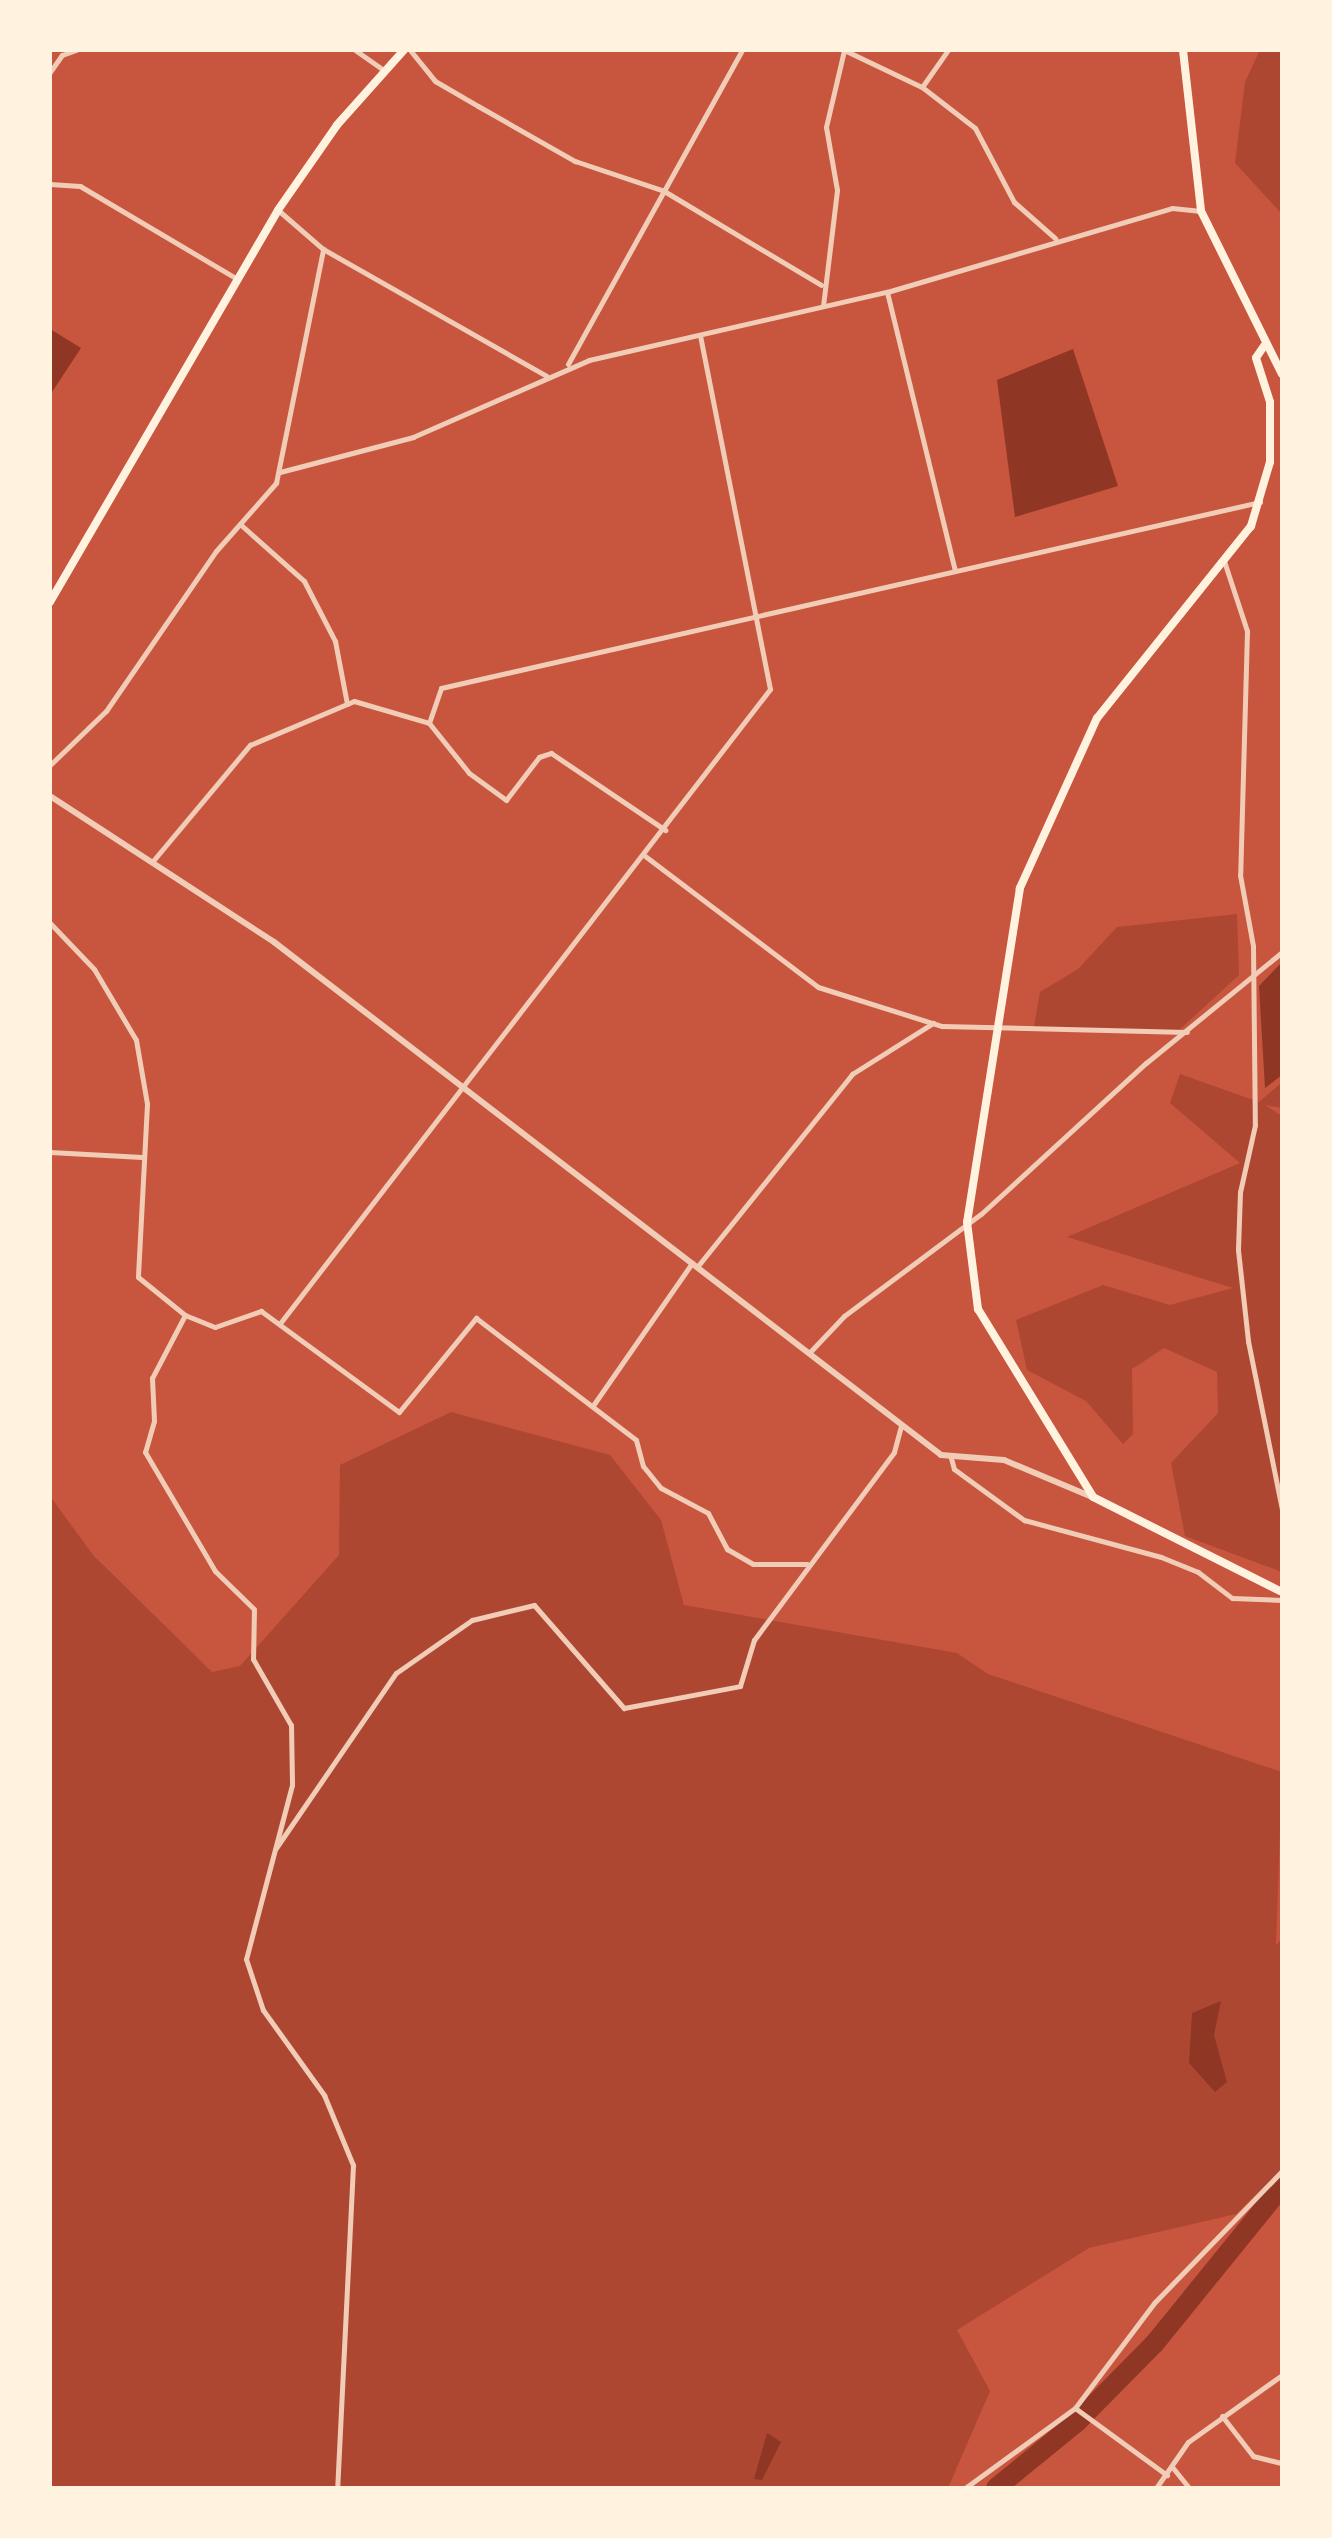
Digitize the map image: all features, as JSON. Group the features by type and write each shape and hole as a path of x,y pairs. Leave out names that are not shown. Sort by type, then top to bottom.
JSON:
{"main road":[{"path":"50,602 278,210 320,146 407,50"},
{"path":"1183,50 1201,211 1264,346 1282,374"},
{"path":"1264,346 1256,358 1272,426 1260,502 1224,561 1129,675 1074,760 1020,888 968,1222 978,1309 1093,1497 1282,1596"}],"street":[{"path":"50,72 62,55 76,50"},
{"path":"356,50 385,71"},
{"path":"407,50 435,81 575,161 664,191 822,285"},
{"path":"566,367 742,50"},
{"path":"823,306 822,285 837,190 826,127 844,50 922,87 975,128 1014,202 1055,238"},
{"path":"922,87 948,50"},
{"path":"50,184 80,186 237,279"},
{"path":"280,472 413,437 566,367 887,292 1055,238 1172,208 1201,211"},
{"path":"278,210 323,249 548,376"},
{"path":"50,765 106,710 280,472 323,249"},
{"path":"887,292 955,571"},
{"path":"280,1324 461,1086 645,856 770,689 700,336"},
{"path":"429,724 441,688 1260,502"},
{"path":"240,524 304,581 334,640 348,704"},
{"path":"1224,561 1247,631 1239,789 1252,980 1255,1126 1240,1192 1238,1250 1248,1341 1282,1509"},
{"path":"150,864 250,745 348,704 429,724 469,773 506,800 539,757 552,753 665,830"},
{"path":"50,796 274,942 901,1425 952,1458 1004,1460 1093,1497"},
{"path":"645,856 818,987 933,1023 1190,1032"},
{"path":"50,922 94,968 136,1040 148,1104 138,1277 186,1315 215,1327 261,1311 399,1412 476,1318 594,1404 636,1440 642,1466 662,1488 708,1513 726,1549 753,1564 807,1564"},
{"path":"809,1354 844,1316 968,1222 1146,1062 1190,1032 1282,952"},
{"path":"594,1404 695,1265 852,1074 933,1023"},
{"path":"50,1152 142,1157"},
{"path":"186,1315 152,1378 154,1421 145,1452 215,1571 254,1609 253,1659 291,1725 292,1785 246,1946 254,1991 324,2095 350,2150 357,2192 337,2488"},
{"path":"272,1854 396,1673 452,1630 534,1605 548,1615 612,1700 624,1708 740,1686 754,1640 894,1452 901,1425"},
{"path":"952,1458 954,1469 1024,1520 1160,1557 1198,1572 1232,1598 1282,1596"},
{"path":"965,2488 1075,2408 1155,2302 1282,2171"},
{"path":"1156,2488 1188,2442 1282,2375"},
{"path":"1075,2408 1094,2426 1167,2475"},
{"path":"1222,2416 1254,2456 1282,2463"},
{"path":"1172,2468 1189,2488"}],"shaded area":[{"path":"1260,50 1282,50 1282,214 1235,163 1245,82"},
{"path":"50,329 81,348 50,395"},
{"path":"1073,349 1118,486 1015,517 997,380"},
{"path":"1237,914 1239,975 1177,1032 1034,1027 1040,992 1078,969 1117,927"},
{"path":"1282,962 1282,1075 1265,1088 1259,986"},
{"path":"1180,1074 1259,1102 1282,1082 1282,1108 1265,1105 1282,1116 1282,1572 1185,1536 1171,1463 1218,1413 1217,1372 1164,1348 1132,1369 1133,1434 1123,1444 1086,1401 1027,1370 1016,1320 1103,1285 1170,1305 1233,1288 1067,1237 1240,1163 1170,1103"},
{"path":"451,1412 610,1455 661,1520 684,1605 957,1653 988,1674 1282,1772 1276,1945 1282,1939 1282,2169 1236,2214 1089,2248 957,2330 990,2391 948,2488 50,2488 50,1496 93,1555 212,1672 240,1666 339,1555 340,1465"},
{"path":"1221,2001 1214,2035 1227,2082 1215,2092 1189,2063 1192,2013"},
{"path":"767,2433 781,2442 762,2480 754,2479"}],"waterway":[{"path":"996,2488 1077,2422 1155,2343 1282,2186"}]}
